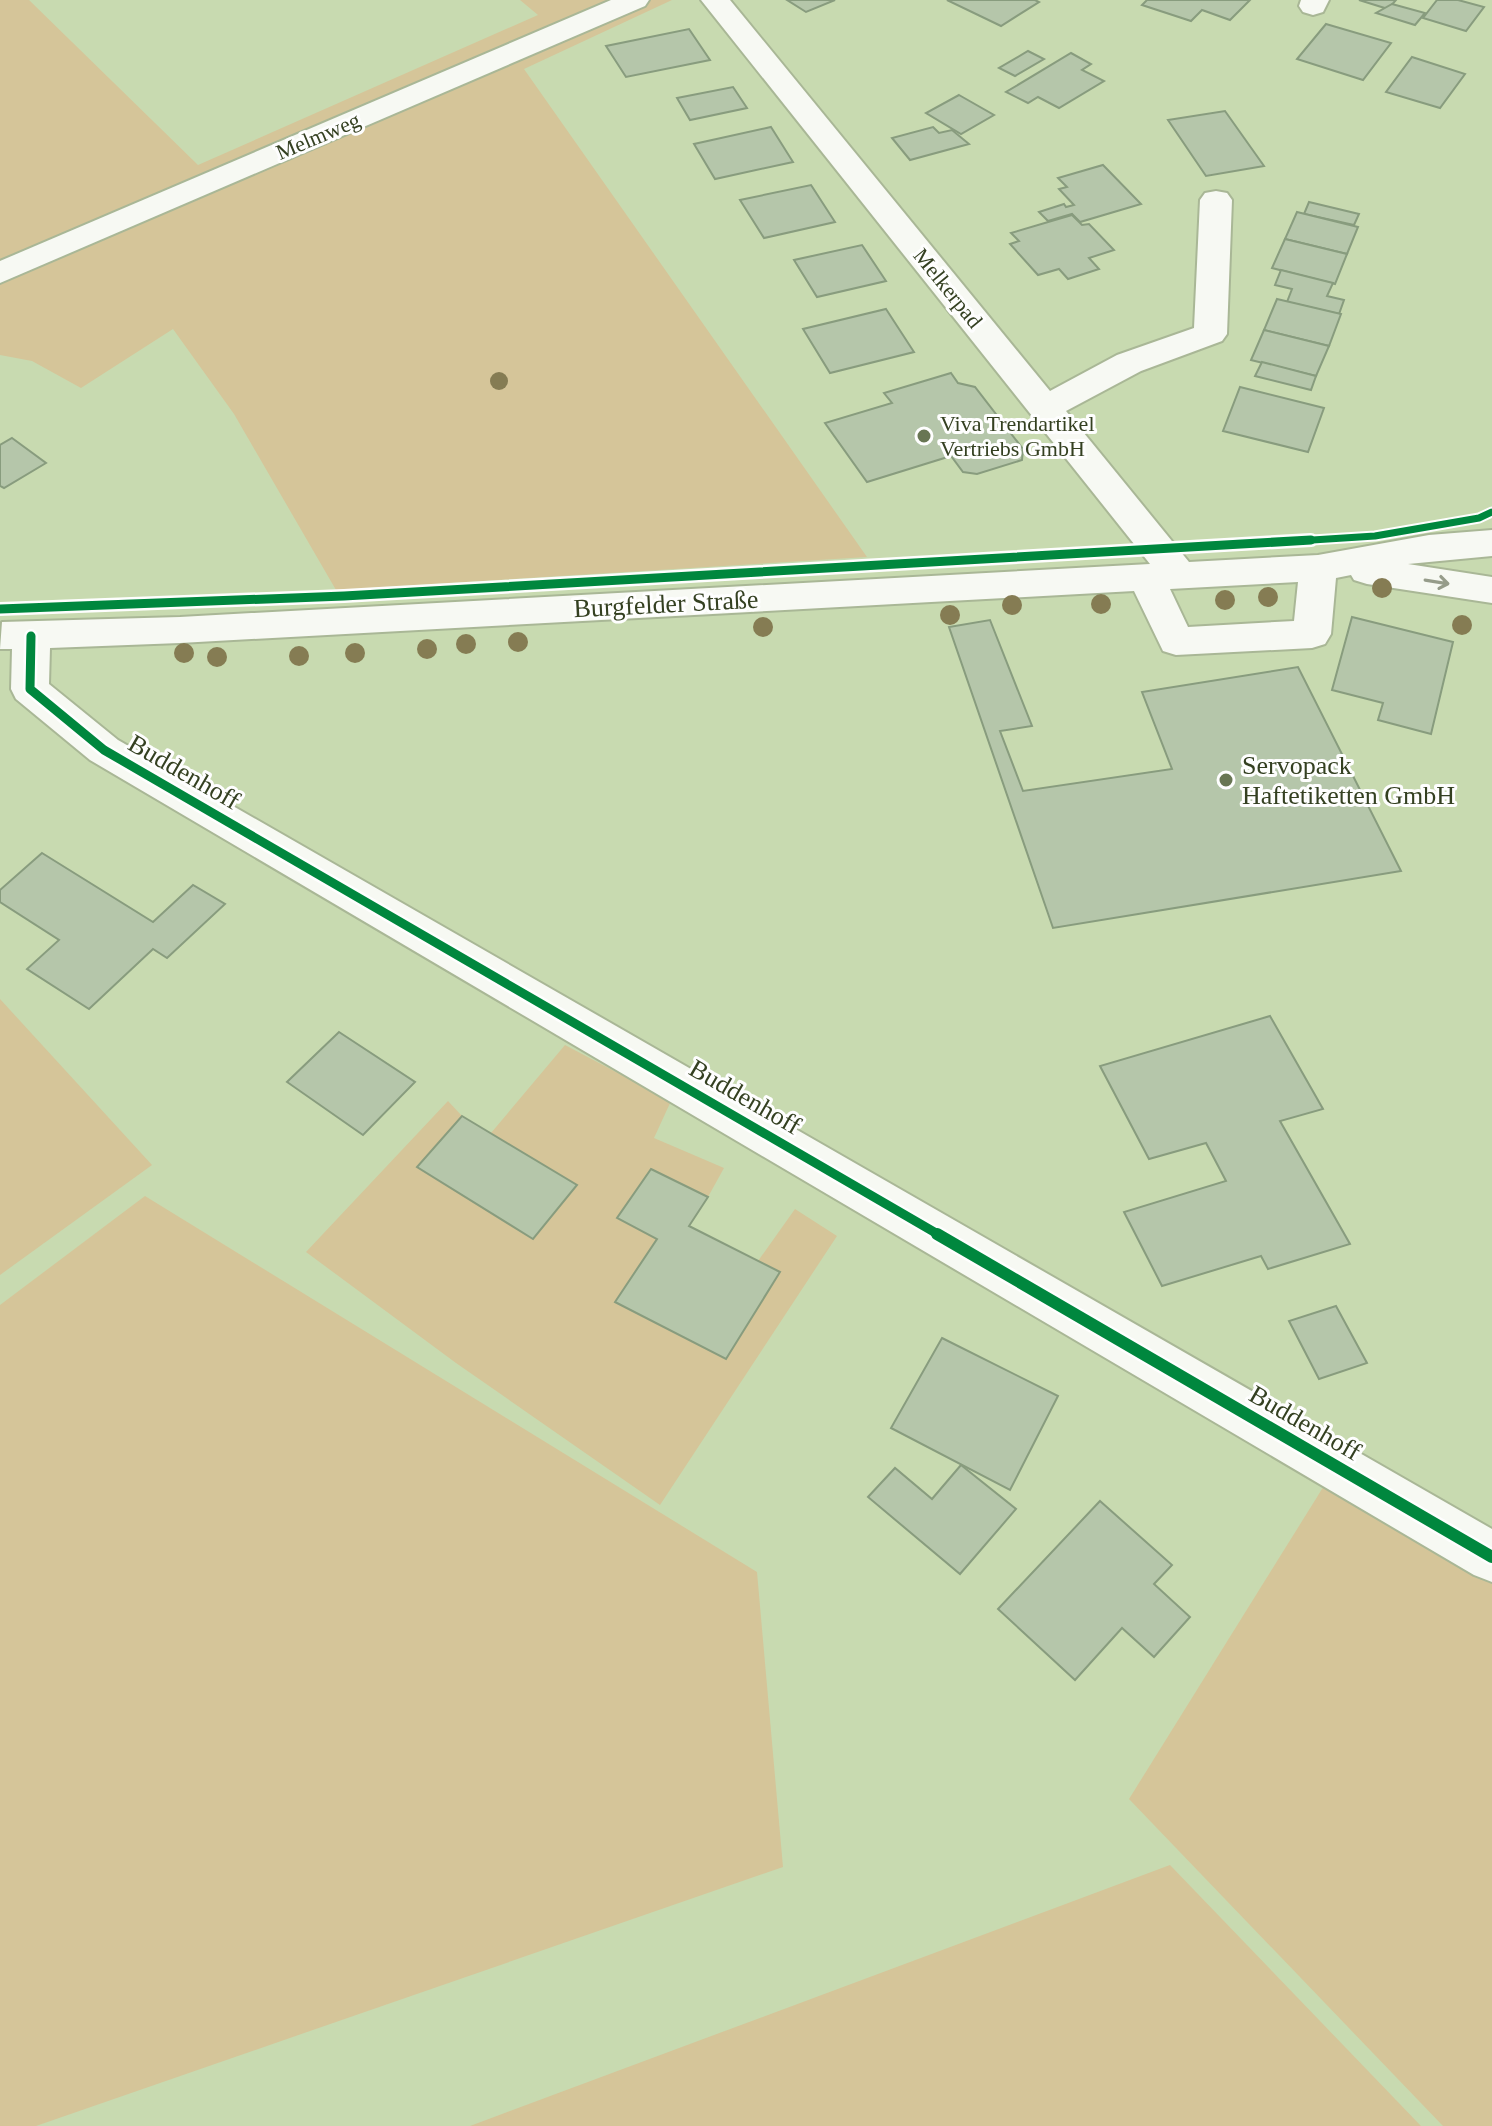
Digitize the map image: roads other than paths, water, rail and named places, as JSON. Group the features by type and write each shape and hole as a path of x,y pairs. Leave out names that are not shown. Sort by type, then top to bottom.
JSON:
{"street":[{"name":"Melmweg","path":"0,273 635,0"},
{"name":"Melkerpad","path":"715,0 1045,408 1163,577 1176,641 1312,634 1325,567"},
{"path":"1045,408 1129,363 1210,334 1216,200"},
{"name":"Burgfelder Straße","path":"15,636 1325,567 1429,548 1492,543"},
{"name":"Burgfelder Straße","path":"1325,567 1492,590"},
{"name":"Buddenhoff","path":"15,636 30,689 104,750 1492,1557"}],"place":[{"name":"Viva Trendartikel Vertriebs GmbH","path":"924,436"},
{"name":"Servopack Haftetiketten GmbH","path":"1226,780"}]}
